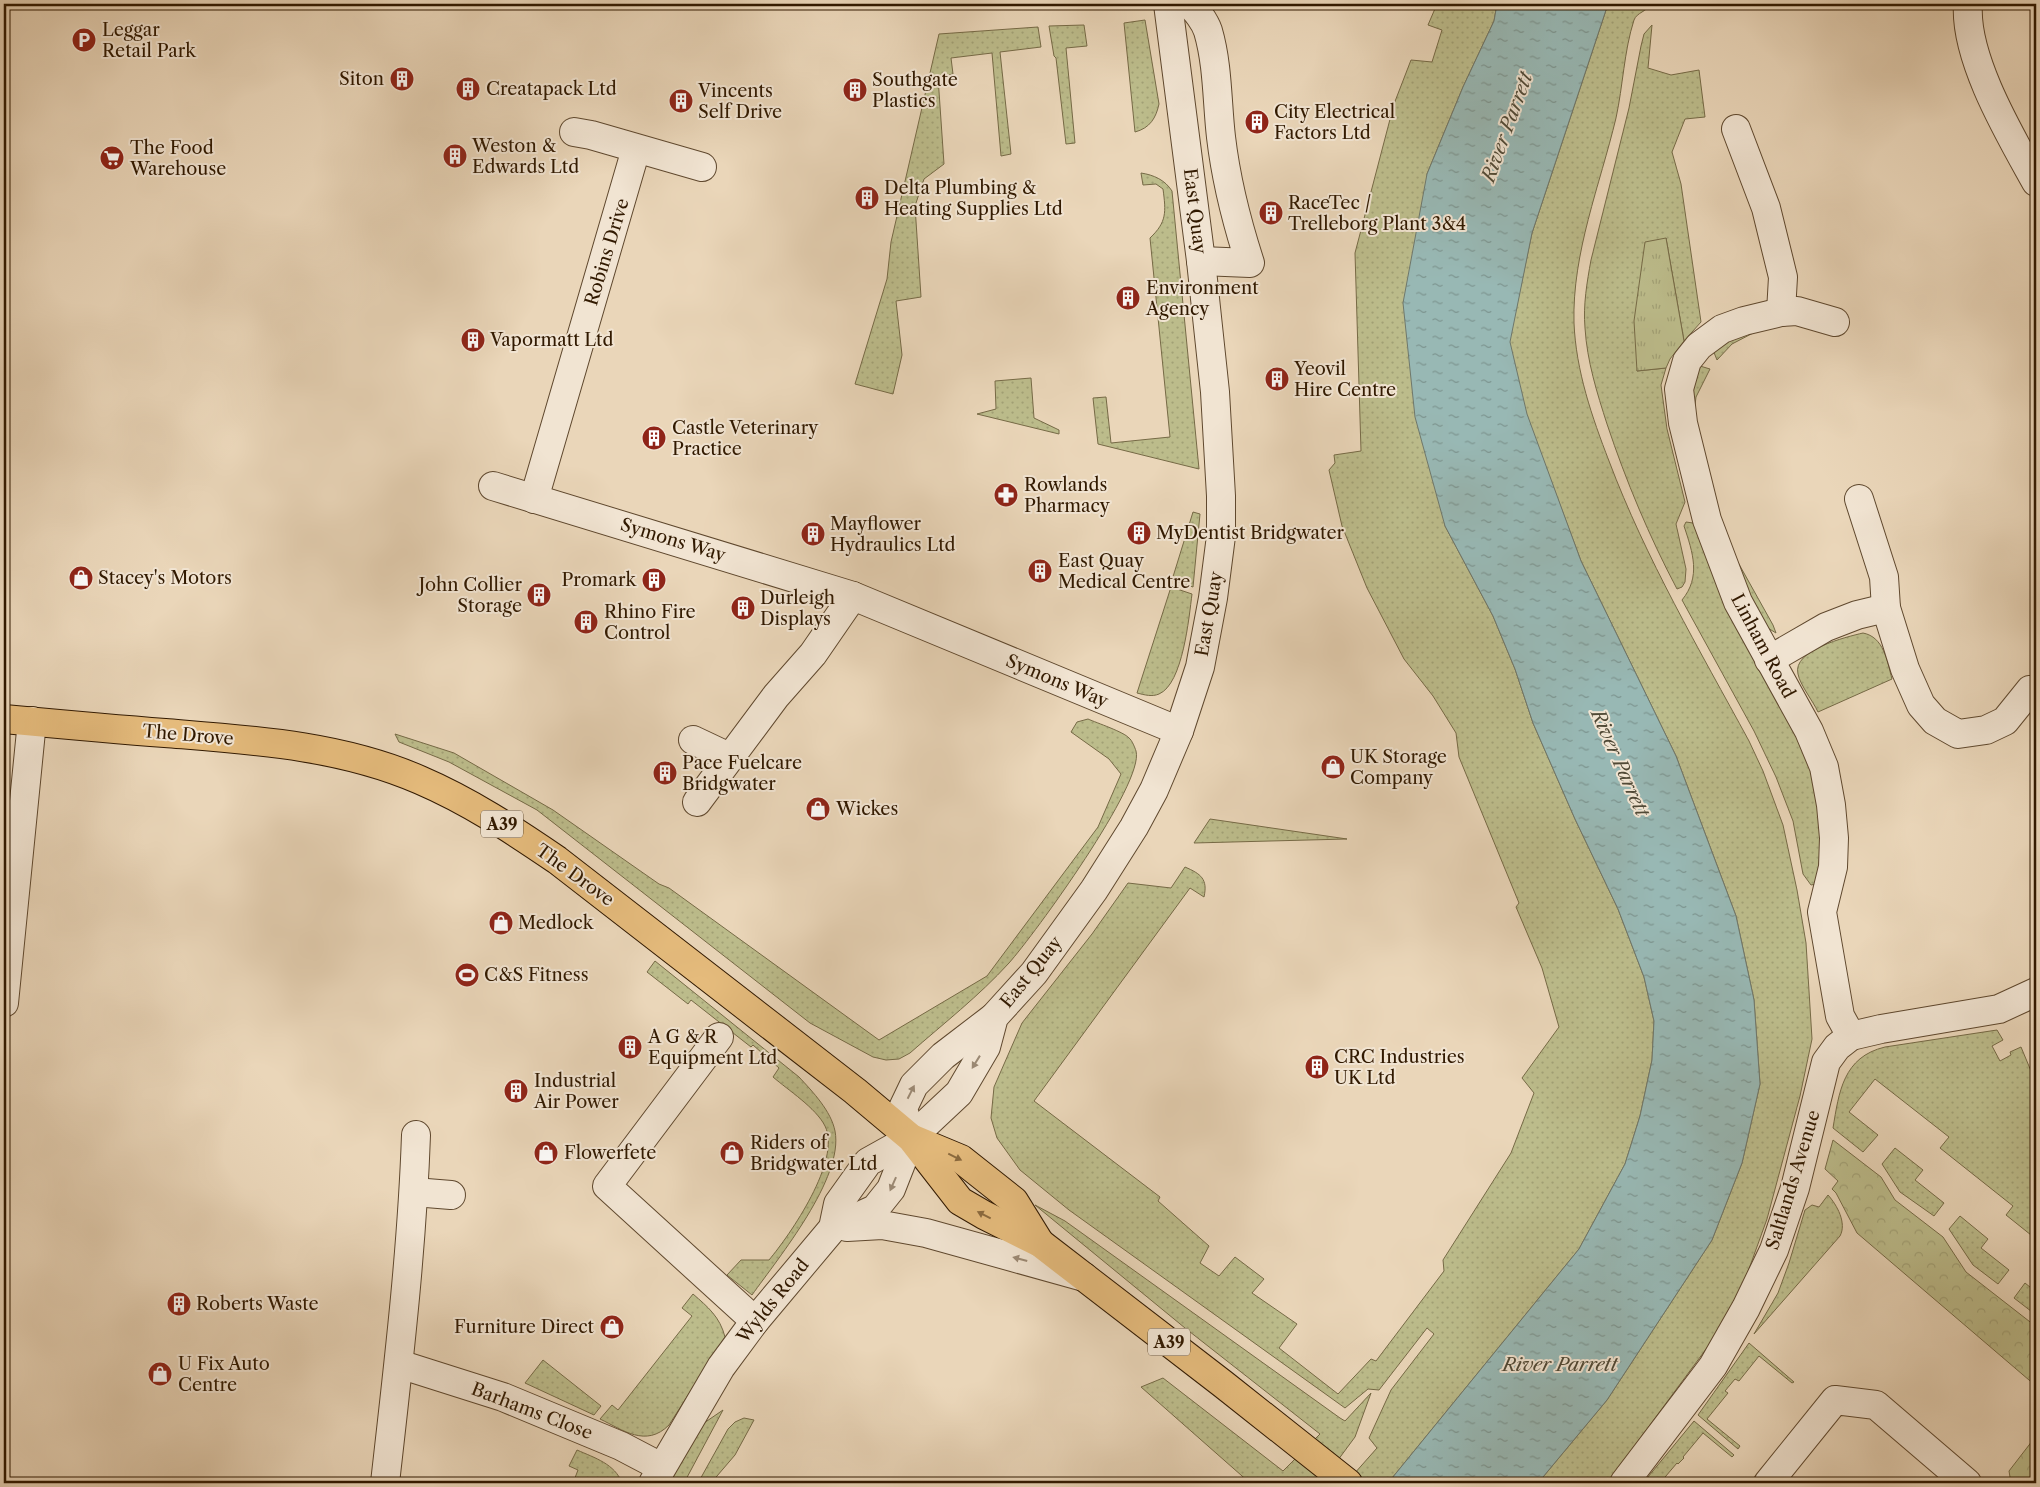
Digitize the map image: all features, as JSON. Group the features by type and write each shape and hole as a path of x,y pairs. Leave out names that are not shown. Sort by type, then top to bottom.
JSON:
{"main road":[{"name":"The Drove","path":"4,718 220,737 298,746 378,764 420,780 514,830 557,860 847,1084 911,1138"},
{"name":"A39","path":"911,1138 960,1201 984,1216 1040,1243 1348,1483"}],"street":[{"name":"East Quay","path":"911,1138 959,1093 986,1047 994,1017 1034,972 1094,890 1134,827 1154,790 1179,731 1200,668 1213,598 1220,536 1220,448 1201,261 1168,4"},
{"path":"1188,4 1193,7 1207,29 1212,55 1221,140 1233,202 1250,263 1201,261"},
{"path":"1968,4 1970,34 1983,75 2003,121 2036,182"},
{"path":"1736,130 1768,216 1783,277 1781,312"},
{"path":"574,132 591,135 636,150 702,167"},
{"name":"Robins Drive","path":"534,499 636,150"},
{"name":"Linham Road","path":"1835,322 1797,311 1781,312 1744,321 1722,329 1699,346 1688,361 1679,389 1683,423 1707,520 1738,602 1809,731 1824,766 1831,804 1834,838 1833,867 1822,912 1840,1016 1851,1036"},
{"name":"Symons Way","path":"493,486 853,596 1179,731"},
{"path":"1859,499 1884,577 1886,608 1905,669 1921,706 1935,721 1958,734 1986,730 2005,721 2030,690"},
{"path":"697,802 776,696 813,654 853,596"},
{"path":"1769,660 1826,627 1857,615 1886,608"},
{"path":"4,1004 32,721"},
{"path":"694,740 729,757"},
{"name":"Saltlands Avenue","path":"1624,1483 1712,1366 1746,1308 1774,1250 1795,1188 1826,1062 1837,1046 1851,1036 1881,1029 1999,1009 2036,992"},
{"path":"911,1138 903,1108 914,1085 943,1056 994,1017"},
{"path":"719,1036 608,1186 755,1321"},
{"path":"385,1483 399,1364 414,1192 416,1135"},
{"name":"Wylds Road","path":"657,1475 721,1367 755,1321 833,1228 838,1204 868,1162 911,1138"},
{"path":"414,1192 451,1195"},
{"path":"833,1228 882,1225 899,1228 1084,1277"},
{"name":"Barhams Close","path":"399,1364 503,1397 621,1446 657,1475"},
{"path":"1768,1483 1835,1400 1876,1405 1967,1483"}],"green space":[{"path":"1437,4 1497,4 1494,21 1463,87 1427,174 1445,526 1493,616 1515,669 1533,723 1575,819 1618,909 1644,977 1654,1021 1652,1060 1640,1116 1625,1164 1579,1249 1388,1483 1346,1483 1377,1448 1369,1438 1391,1390 1434,1334 1427,1328 1379,1390 1368,1389 1345,1408 1069,1210 1020,1170 997,1138 991,1118 994,1087 1022,1023 1092,934 1128,883 1171,888 1185,867 1195,872 1204,881 1204,897 1190,888 1034,1101 1160,1197 1158,1201 1209,1246 1200,1263 1219,1276 1235,1257 1264,1279 1252,1293 1297,1324 1279,1348 1338,1394 1371,1359 1376,1361 1444,1271 1443,1260 1511,1153 1534,1093 1522,1078 1559,1027 1542,968 1516,907 1519,903 1459,757 1456,733 1433,696 1404,659 1367,588 1342,526 1329,470 1335,463 1334,455 1361,451 1355,253 1394,104 1411,60 1432,62 1442,30 1428,25"},
{"path":"1608,4 1650,4 1634,20 1616,118 1588,219 1577,271 1574,323 1581,376 1603,444 1639,533 1692,638 1749,741 1763,771 1783,825 1806,943 1812,1039 1800,1096 1767,1219 1741,1291 1712,1341 1607,1483 1538,1483 1607,1400 1712,1240 1742,1163 1760,1084 1754,1000 1736,916 1676,756 1581,561 1526,414 1509,342 1532,233"},
{"path":"1145,20 1159,104 1152,122 1145,128 1135,132 1124,23"},
{"path":"1084,25 1087,46 1066,48 1075,143 1066,144 1056,58 1054,56 1049,26"},
{"path":"1652,25 1648,68 1671,75 1699,70 1705,117 1685,119 1672,152 1681,184 1701,322 1684,341 1666,238 1637,371 1666,368 1661,385 1667,429 1685,502 1676,524 1686,569 1685,582 1682,587 1677,589 1639,508 1607,424 1590,365 1585,319 1586,294 1591,260 1629,108 1644,34"},
{"path":"1038,27 1041,47 1000,52 1011,154 1001,156 992,53 951,58 953,74 938,77 944,164 924,179 915,206 921,297 896,301 902,355 893,394 855,384 887,279 891,242 939,34"},
{"path":"1141,173 1159,179 1172,191 1199,469 1098,444 1093,398 1106,397 1111,443 1170,437 1150,238 1162,222 1165,210 1164,197 1163,189 1156,184 1143,185"},
{"path":"1666,238 1684,341 1670,359 1666,368 1637,371 1634,321 1645,242"},
{"path":"1755,332 1732,344 1717,360 1713,350 1733,336"},
{"path":"1700,366 1710,369 1696,397 1694,413 1691,384"},
{"path":"1031,378 1034,418 1059,430 1059,434 977,414 996,409 995,381"},
{"path":"1193,512 1200,514 1193,587 1172,580"},
{"path":"1686,522 1693,523 1700,531 1745,642 1803,746 1814,781 1820,814 1819,866 1816,884 1811,885 1803,874 1793,821 1776,777 1754,731 1682,600 1692,583 1694,564 1684,526"},
{"path":"1735,557 1776,633 1763,625 1755,611"},
{"path":"1171,587 1192,594 1187,633 1179,664 1167,688 1159,694 1151,696 1137,693"},
{"path":"1863,633 1876,639 1884,651 1892,679 1818,712 1799,678 1798,666 1803,658 1822,646"},
{"path":"1088,719 1126,736 1131,740 1136,751 1134,768 1123,794 1106,825 1063,892 1009,963 973,998 910,1053 899,1059 886,1060 873,1057 810,1023 537,810 449,762 399,742 395,734 454,753 553,810 659,884 669,888 879,1040 987,976 1098,827 1121,774 1109,759 1071,732 1077,722"},
{"path":"1210,819 1347,839 1194,843"},
{"path":"655,961 799,1077 821,1102 833,1124 835,1150 830,1171 820,1194 792,1239 752,1295 727,1275 741,1260 769,1260 789,1233 820,1177 826,1158 828,1140 825,1126 809,1106 773,1077 779,1068 753,1045 751,1047 691,1000 688,1004 647,972"},
{"path":"1997,1030 2003,1040 1992,1046 2000,1061 2011,1055 2010,1052 2021,1047 2031,1071 2036,1096 2036,1239 2006,1215 2013,1206 1940,1148 1949,1137 1875,1079 1849,1112 1878,1135 1863,1152 1833,1128 1841,1089 1846,1078 1860,1059 1871,1052 1885,1047"},
{"path":"1833,1140 1881,1177 1895,1200 1943,1237 1966,1272 2036,1325 2036,1386 1857,1233 1836,1193 1832,1189 1838,1181 1825,1169"},
{"path":"1895,1148 1923,1170 1915,1180 1944,1203 1934,1216 1900,1192 1882,1164"},
{"path":"1828,1195 1838,1209 1842,1220 1840,1236 1754,1334 1778,1293 1805,1210 1812,1205 1819,1207"},
{"path":"1035,1205 1065,1221 1345,1421 1371,1393 1355,1437 1321,1483 1250,1483 1141,1387 1163,1378 1283,1471 1320,1434 1185,1328"},
{"path":"1960,1216 1988,1239 1981,1248 2009,1270 1998,1284 1973,1265 1949,1229"},
{"path":"2025,1283 2036,1292 2036,1315 2014,1298"},
{"path":"693,1294 717,1318 725,1337 669,1425 660,1432 643,1436 626,1432 600,1419 612,1405 618,1410 692,1316 682,1308"},
{"path":"1749,1343 1794,1382 1792,1383 1759,1356 1739,1381 1735,1379 1725,1391 1728,1393 1707,1419 1740,1446 1738,1449 1698,1415"},
{"path":"543,1360 601,1406 594,1415 525,1383"},
{"path":"723,1410 684,1483 669,1483 704,1423"},
{"path":"744,1418 754,1420 735,1455 711,1483 698,1483 728,1429 735,1422"},
{"path":"1694,1421 1734,1455 1732,1457 1703,1433 1684,1458 1677,1463 1660,1483 1643,1483"},
{"path":"2036,1436 2036,1483 2017,1483 2010,1477 2009,1471"},
{"path":"577,1450 609,1466 619,1476 622,1483 573,1483 578,1470 569,1466"}],"water":[{"name":"River Parrett","path":"1497,4 1608,4 1532,233 1510,342 1527,414 1581,561 1676,756 1736,916 1754,1000 1760,1084 1742,1163 1712,1240 1607,1400 1538,1483 1388,1483 1579,1249 1625,1164 1640,1116 1652,1060 1654,1021 1644,977 1618,909 1575,819 1533,723 1515,669 1493,616 1445,526 1415,417 1403,303 1427,174 1463,87 1494,21"}],"place":[{"name":"Leggar Retail Park","path":"84,40"},
{"name":"Siton","path":"402,79"},
{"name":"Creatapack Ltd","path":"468,89"},
{"name":"Southgate Plastics","path":"855,90"},
{"name":"Vincents Self Drive","path":"681,101"},
{"name":"City Electrical Factors Ltd","path":"1257,122"},
{"name":"Weston & Edwards Ltd","path":"455,156"},
{"name":"The Food Warehouse","path":"112,158"},
{"name":"Delta Plumbing & Heating Supplies Ltd","path":"867,198"},
{"name":"RaceTec / Trelleborg Plant 3&4","path":"1271,213"},
{"name":"Environment Agency","path":"1128,298"},
{"name":"Vapormatt Ltd","path":"473,340"},
{"name":"Yeovil Hire Centre","path":"1277,379"},
{"name":"Castle Veterinary Practice","path":"654,438"},
{"name":"Rowlands Pharmacy","path":"1006,495"},
{"name":"MyDentist Bridgwater","path":"1139,533"},
{"name":"Mayflower Hydraulics Ltd","path":"813,534"},
{"name":"East Quay Medical Centre","path":"1040,571"},
{"name":"Stacey's Motors","path":"81,578"},
{"name":"Promark","path":"654,580"},
{"name":"John Collier Storage","path":"539,595"},
{"name":"Durleigh Displays","path":"743,608"},
{"name":"Rhino Fire Control","path":"586,622"},
{"name":"UK Storage Company","path":"1333,767"},
{"name":"Pace Fuelcare Bridgwater","path":"665,773"},
{"name":"Wickes","path":"818,809"},
{"name":"Medlock","path":"501,923"},
{"name":"C&S Fitness","path":"467,975"},
{"name":"A G & R Equipment Ltd","path":"630,1047"},
{"name":"CRC Industries UK Ltd","path":"1317,1067"},
{"name":"Industrial Air Power","path":"516,1091"},
{"name":"Flowerfete","path":"546,1153"},
{"name":"Riders of Bridgwater Ltd","path":"732,1153"},
{"name":"Roberts Waste","path":"179,1304"},
{"name":"Furniture Direct","path":"612,1327"},
{"name":"U Fix Auto Centre","path":"160,1374"}]}
